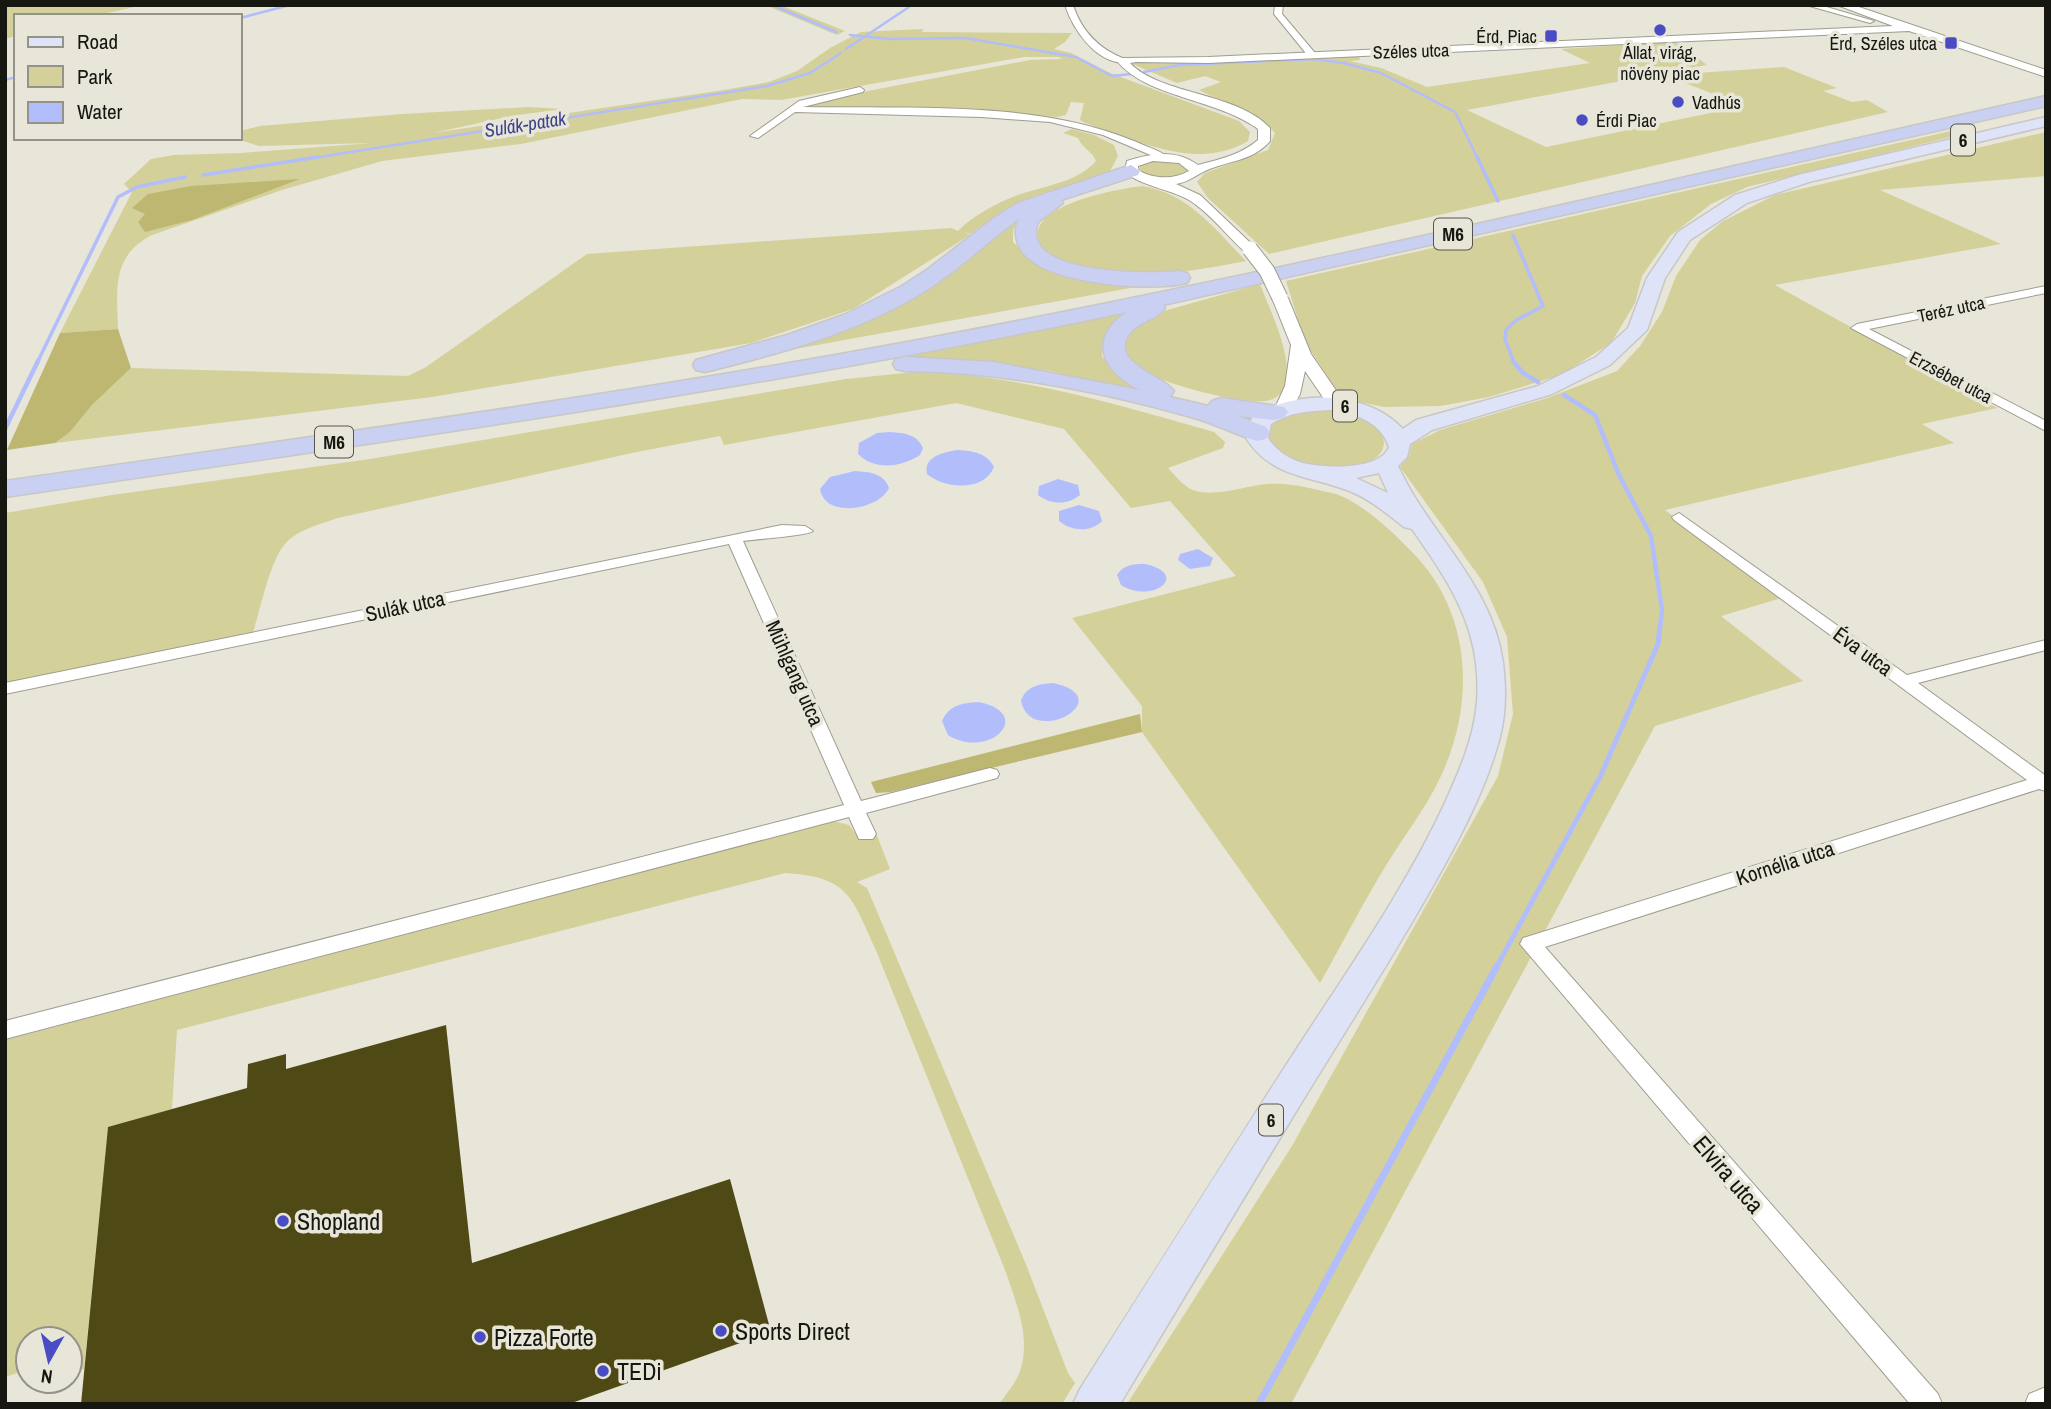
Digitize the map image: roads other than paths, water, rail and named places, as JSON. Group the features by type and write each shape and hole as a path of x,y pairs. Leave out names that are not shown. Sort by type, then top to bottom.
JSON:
{"highway":[{"name":"M6","path":"5,477 487,408 927,334 2046,93"},
{"name":"M6","path":"5,489 662,392 932,345 1251,265 2046,101"},
{"path":"1141,173 1049,205 1029,219 1025,232 1027,241 1038,254 1059,265 1104,277 1162,279 1251,265"},
{"path":"487,408 542,395 707,365 821,331 916,287 993,228 1027,206 1141,173"},
{"path":"1251,265 1127,321 1116,334 1112,350 1119,364 1132,377 1167,393 1210,404 1279,410"},
{"path":"662,392 849,368 955,365 1013,370 1068,380 1221,418 1256,433"}],"main road":[{"name":"6","path":"1359,410 1386,424 1398,441 1424,425 1553,387 1609,357 1637,330 1656,278 1673,250 1699,225 1741,199 1785,183 2046,121"},
{"name":"6","path":"1279,410 1310,404 1337,405 1387,414 1472,410"},
{"path":"1256,433 1261,421 1279,410"},
{"name":"6","path":"1256,433 1259,443 1274,458 1364,488 1395,508 1433,540"},
{"path":"1387,463 1398,451 1398,441"},
{"name":"6","path":"1095,1404 1394,926 1444,834 1483,745 1491,699 1488,649 1463,582 1399,490 1387,463 1353,473 1311,471"}],"street":[{"path":"1069,5 1082,34 1108,57 1122,61 1123,65 1149,78 1234,109 1259,122 1266,132 1264,141 1251,152 1175,180 1141,173"},
{"path":"1279,5 1278,14 1312,55"},
{"path":"1810,5 1870,20"},
{"path":"1842,5 2046,74"},
{"name":"Széles utca","path":"1122,61 1200,60 1910,28"},
{"path":"755,136 792,109 811,100 859,90"},
{"path":"792,109 1018,116 1067,122 1163,157"},
{"path":"1114,137 1128,147 1141,173 1195,198"},
{"path":"1141,173 1144,158 1240,156"},
{"path":"1182,159 1193,173"},
{"path":"1193,173 1189,182 1195,198 1251,265 1267,271 1280,298 1296,345 1313,374 1337,405"},
{"name":"Teréz utca","path":"1857,328 2046,289"},
{"name":"Erzsébet utca","path":"1857,328 2046,427"},
{"path":"1279,410 1292,397 1298,371 1296,345"},
{"name":"Éva utca","path":"1679,517 2043,783"},
{"name":"Sulák utca","path":"5,689 734,539 782,530 805,531"},
{"name":"Mühlgang utca","path":"734,539 866,834"},
{"path":"1904,681 2046,645"},
{"path":"5,1030 990,774"},
{"name":"Kornélia utca","path":"1530,944 2043,783"},
{"name":"Elvira utca","path":"1530,944 1928,1404"},
{"path":"2039,1404 2046,1401"}],"water":[{"path":"890,432 914,437 923,448 920,455 897,464 880,465 858,454 859,443 877,433"},
{"path":"958,450 974,452 988,459 994,467 989,475 982,481 963,486 943,483 927,474 928,463 932,459"},
{"path":"855,471 880,476 889,488 875,502 864,506 841,508 831,505 820,489 830,477"},
{"path":"1058,479 1078,485 1080,495 1070,501 1059,502 1048,501 1038,495 1039,486"},
{"path":"1079,505 1099,511 1102,521 1092,527 1080,529 1059,521 1059,511"},
{"path":"1198,549 1213,558 1210,566 1190,569 1178,560 1180,554"},
{"path":"1145,564 1165,574 1166,580 1162,586 1145,592 1121,585 1117,575 1122,569"},
{"path":"1053,683 1072,690 1079,699 1076,708 1067,716 1054,720 1040,721 1028,715 1021,701 1026,692 1038,685"},
{"path":"978,702 995,708 1004,715 1005,724 1000,732 991,739 979,742 964,741 948,735 942,721 948,711 961,704"}],"waterway":[{"path":"242,17 290,5"},
{"path":"772,5 836,32"},
{"name":"Sulák-patak","path":"865,36 912,5"},
{"path":"850,35 865,36"},
{"name":"Sulák-patak","path":"846,49 865,36"},
{"path":"865,36 890,39 965,38 1076,57 1112,76 1132,74"},
{"name":"Sulák-patak","path":"307,159 767,86 810,73 841,53"},
{"path":"1144,72 1180,65 1313,59 1344,63 1381,73 1455,112 1478,159"},
{"path":"5,80 14,78"},
{"name":"Sulák-patak","path":"203,175 318,157"},
{"path":"1477,157 1498,201"},
{"name":"Sulák-patak","path":"37,363 118,197 137,187 185,177"},
{"path":"1513,235 1543,306 1515,321 1506,330 1505,339 1513,362"},
{"name":"Sulák-patak","path":"5,429 38,361"},
{"path":"1513,362 1523,373 1538,382"},
{"path":"1564,395 1595,415 1619,475 1651,536 1662,610 1660,627"},
{"path":"1496,968 1601,775 1658,644 1660,625"},
{"path":"1259,1404 1497,966"}],"place":[{"name":"Állat, virág, növény piac","path":"1660,30"},
{"name":"Érd, Piac","path":"1551,36"},
{"name":"Érd, Széles utca","path":"1951,43"},
{"name":"Vadhús","path":"1678,102"},
{"name":"Érdi Piac","path":"1582,120"},
{"name":"Shopland","path":"283,1221"},
{"name":"Sports Direct","path":"721,1331"},
{"name":"Pizza Forte","path":"480,1337"},
{"name":"TEDi","path":"603,1371"}]}
